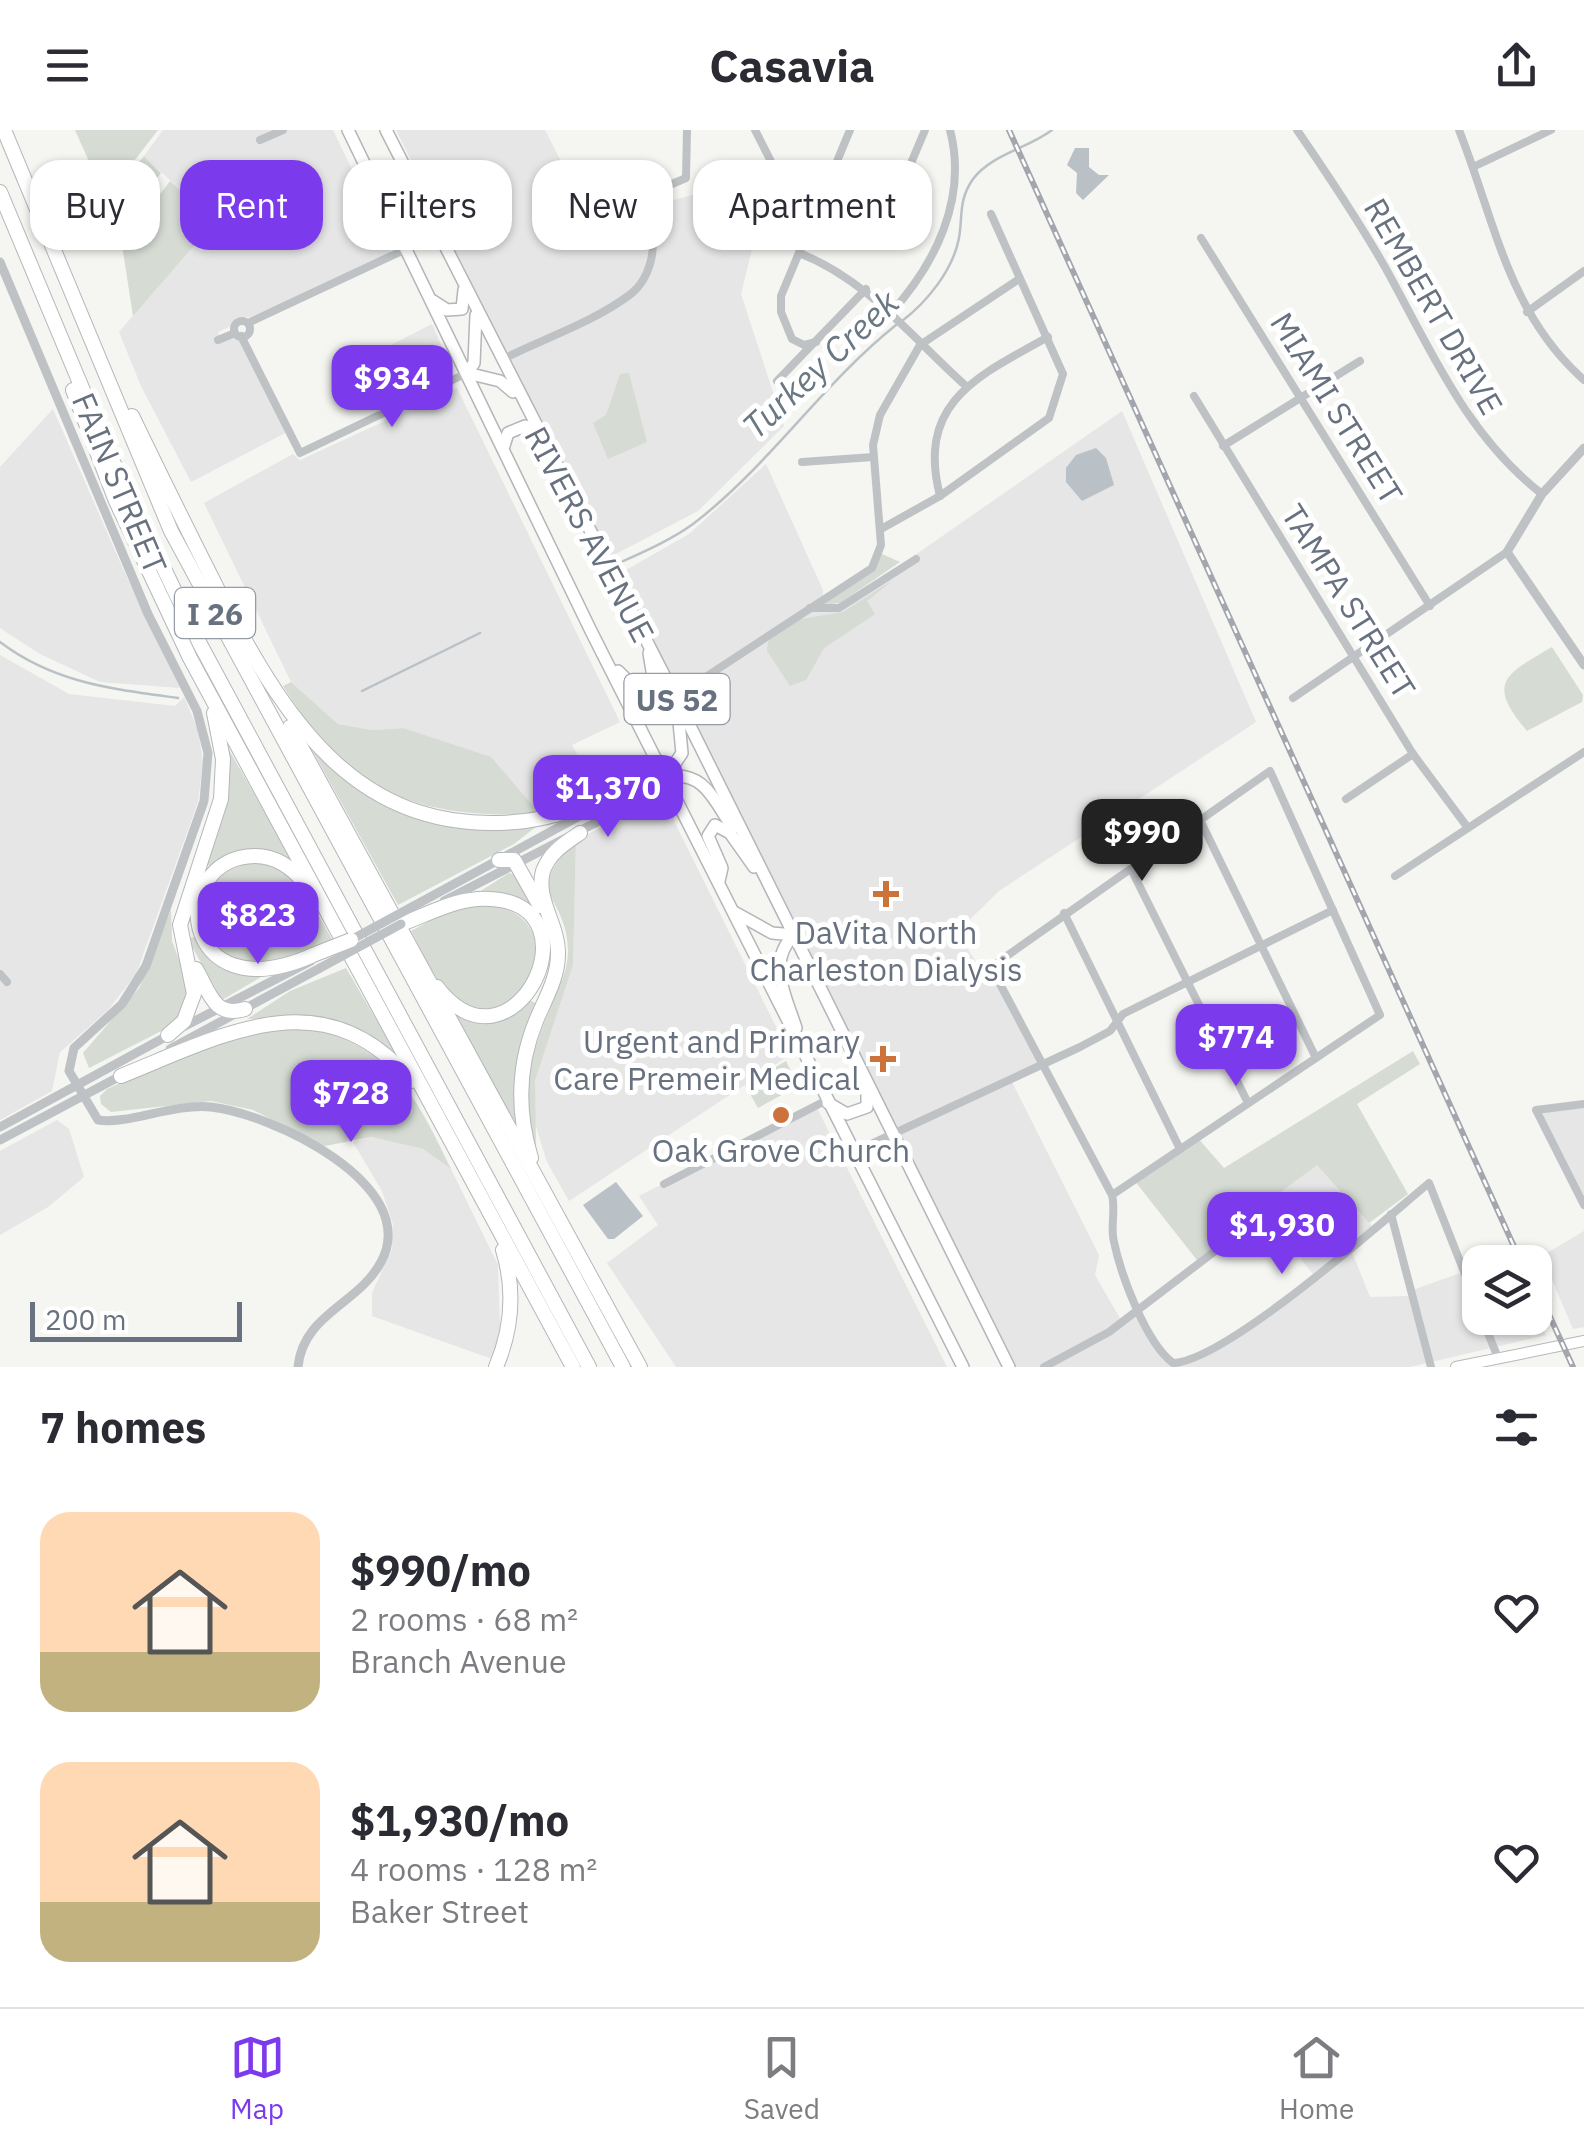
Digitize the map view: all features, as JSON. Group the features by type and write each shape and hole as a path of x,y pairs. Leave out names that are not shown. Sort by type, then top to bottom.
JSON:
{"highway":[{"name":"I 26","path":"4,130 171,531 623,1367"},
{"name":"I 26","path":"0,192 128,496 200,644 588,1367"},
{"path":"73,298 255,661 642,1367"},
{"path":"52,317 97,455 213,710 223,759 221,800 182,911 195,987 193,1000 184,1020 168,1035"},
{"path":"190,658 345,937 573,1367"},
{"path":"255,661 285,709 324,755 363,785 411,808 470,821 526,820 634,787"},
{"path":"561,1222 530,1156 520,1095 526,1053 556,974 558,952 543,896 542,876 550,856 580,832"},
{"path":"268,857 283,863 300,878 345,937 316,961 260,971 237,968 220,959 205,943 198,924 198,902 211,876 243,858 268,857"},
{"path":"499,860 508,858 516,862 553,928"},
{"path":"487,898 522,911 532,921 542,946 542,970 532,991 508,1010 482,1014 462,1008 440,991 402,930 424,909 487,898"},
{"path":"186,951 218,1009 227,1013 244,1009"},
{"path":"121,1076 245,1026 299,1021 342,1030 391,1059 446,1133"},
{"path":"477,1189 500,1240 511,1282 504,1347 496,1367"}],"main road":[{"name":"RIVERS AVENUE","path":"348,130 363,160"},
{"name":"RIVERS AVENUE","path":"386,130 476,314 646,638 1009,1367"},
{"name":"RIVERS AVENUE","path":"406,250 590,631 719,881 824,1101 966,1367"},
{"path":"430,298 454,311 462,309 464,289"},
{"path":"476,314 474,363 467,373 500,381 520,398"},
{"path":"504,446 515,428 536,430"},
{"path":"590,631 623,679 637,688 652,681 646,638"},
{"path":"666,777 679,761 684,740 675,697"},
{"path":"666,777 685,774 704,784 759,864"},
{"path":"719,881 722,868 708,836 718,825 730,833 776,899"},
{"path":"733,910 761,929 794,935 781,951 780,978 802,1056"},
{"path":"824,1101 846,1114 858,1112 867,1107 867,1081"},
{"path":"1456,1367 1584,1341"}],"street":[{"path":"260,140 282,130"},
{"path":"673,184 686,178 687,130"},
{"path":"755,130 770,160"},
{"path":"835,130 848,134 836,160"},
{"path":"912,160 924,130"},
{"path":"891,317 928,266 952,206 956,180 950,130"},
{"name":"REMBERT DRIVE","path":"1297,130 1386,268 1466,414 1513,471 1542,494"},
{"path":"1460,130 1510,279 1544,342 1584,380"},
{"path":"1473,167 1550,130"},
{"path":"881,528 940,496 1049,418 1063,374 991,214"},
{"name":"MIAMI STREET","path":"1200,238 1430,606"},
{"path":"404,250 248,323 238,322 238,334 300,453 467,373"},
{"path":"500,360 606,308 639,285 651,250"},
{"path":"800,250 780,296 780,312 792,339 804,345 816,342"},
{"path":"799,254 831,265 866,289 966,386"},
{"name":"FAIN STREET","path":"0,262 148,614 198,711 208,753 204,801 152,951 130,994 71,1053 69,1071 75,1085"},
{"path":"1527,312 1584,271"},
{"path":"675,697 872,568 881,545 873,457 880,415 920,345 1018,279"},
{"path":"777,381 866,289"},
{"path":"218,340 238,334"},
{"path":"940,496 934,450 939,428 966,386 1048,337"},
{"path":"1222,446 1360,361"},
{"name":"TAMPA STREET","path":"1194,396 1413,754 1468,828"},
{"path":"1293,698 1508,552 1542,494 1584,448"},
{"path":"802,462 873,457"},
{"path":"1508,552 1584,666"},
{"path":"810,608 839,608 916,559"},
{"path":"1396,876 1584,752"},
{"path":"1346,799 1413,754"},
{"path":"1112,1195 1380,1015 1270,771 992,966 1112,1195 1116,1210 1112,1238 1138,1310 1166,1357 1173,1362 1196,1360 1276,1307 1429,1183 1462,1267"},
{"path":"424,909 499,860 634,787 666,777"},
{"path":"345,937 424,909 580,832 655,792 666,777"},
{"path":"1200,820 1316,1058"},
{"path":"1130,869 1248,1104"},
{"path":"854,1152 1110,1031 1118,1021 1188,982 1333,910"},
{"path":"1064,913 1180,1150"},
{"path":"0,1126 316,961 402,930"},
{"path":"0,1140 244,1009 316,961"},
{"path":"0,974 6,982"},
{"path":"75,1085 102,1121 182,1106 243,1114 303,1140 364,1182 386,1220 384,1256 372,1275 310,1331 298,1367"},
{"path":"664,1184 824,1101"},
{"path":"1584,1104 1536,1110 1584,1205"},
{"path":"1044,1367 1138,1310 1265,1213"},
{"path":"1391,1214 1430,1367"},
{"path":"1487,1335 1494,1361"}],"shaded area":[{"path":"75,130 158,130 135,160 88,160"},
{"path":"163,130 333,130 347,160 343,160 343,250 390,250 393,256 250,317 236,318 231,326 218,332 222,341 234,336 240,341 287,432 191,482 141,386 119,332 189,250 323,250 323,160 180,160 180,189 160,171 160,160 144,156"},
{"path":"396,130 545,130 560,160 532,160 532,250 673,250 673,200 693,195 693,250 752,250 741,294 784,426 698,511 612,556 570,482 455,250 512,250 512,160 411,160"},
{"path":"1075,148 1089,148 1089,167 1099,175 1109,175 1083,200 1076,193 1077,173 1067,165"},
{"path":"170,181 180,190 180,250 190,250 133,316 123,250 160,250 160,194"},
{"path":"432,324 450,365 370,406 350,366"},
{"path":"629,373 647,442 608,459 593,423 606,415 620,374"},
{"path":"457,388 620,722 572,745 599,795 540,814 403,728 372,730 338,724 291,682 204,503 293,454 300,460"},
{"path":"53,409 180,688 100,682 40,654 0,628 0,467"},
{"path":"1122,411 1256,722 999,891 957,932 978,965 991,967 1044,1064 1011,1080 1099,1255 1095,1275 1122,1322 1138,1310 1166,1357 1174,1363 1196,1359 1276,1307 1313,1274 1261,1208 1317,1164 1374,1228 1350,1247 1370,1297 1410,1296 1410,1291 1462,1272 1462,1335 1546,1335 1410,1367 1016,1367 619,574 689,534 766,464 823,590 823,600 812,607 839,608"},
{"path":"1096,448 1106,458 1114,485 1082,501 1066,482 1066,468 1076,455"},
{"path":"882,554 900,562 840,603 823,605 875,564"},
{"path":"893,580 867,601 875,614 824,648 806,680 790,686 767,651 768,641 801,619 843,612"},
{"path":"1552,647 1583,695 1582,702 1527,731 1507,701 1506,681"},
{"path":"0,655 69,694 175,706 184,697 198,730 203,762 198,802 136,974 108,1010 60,1052 52,1091 0,1120"},
{"path":"291,682 338,724 372,730 403,728 491,757 540,814 457,811 390,792 361,775 334,752 283,686"},
{"path":"311,748 337,772 390,802 447,815 541,823 514,844 398,905"},
{"path":"226,750 295,865 230,857 202,868"},
{"path":"660,797 670,803 675,823 790,1055 569,1201 547,1162 533,1117 535,1081 573,965 576,840"},
{"path":"576,840 573,965 535,1081 536,1147 527,1110 529,1074 538,1039 565,972 568,951 566,932 549,885 560,859"},
{"path":"259,862 295,882 333,941 282,961 248,963 227,954 212,940 205,921 206,901 214,883 232,869"},
{"path":"509,873 516,875 531,904 528,910 479,892"},
{"path":"478,905 511,911 530,927 536,949 533,971 521,991 502,1005 480,1008 447,990 434,975 411,931 444,913"},
{"path":"171,910 172,941 190,989 187,1003 173,1025 89,1068 83,1053 139,988"},
{"path":"195,937 222,966 261,977 222,1000 191,945 190,938"},
{"path":"346,968 404,1067 307,1017 247,1019 290,991"},
{"path":"529,1000 538,1004 517,1127 449,1009 469,1017 524,1005"},
{"path":"301,1027 357,1045 396,1076 425,1118 451,1169 423,1149 371,1137 325,1146 253,1110 211,1101 111,1112 101,1104 100,1096 107,1089 222,1037"},
{"path":"1413,1051 1420,1064 1357,1104 1408,1194 1369,1223 1317,1165 1261,1207 1265,1213 1200,1264 1134,1180 1197,1137 1224,1168"},
{"path":"786,1061 798,1086 758,1108 745,1085"},
{"path":"1584,1104 1584,1205 1537,1108"},
{"path":"816,1106 947,1367 676,1367 607,1263 658,1225 639,1196"},
{"path":"57,1120 69,1129 84,1177 48,1207 0,1235 0,1151"},
{"path":"371,1137 423,1149 451,1169 498,1265 500,1328 492,1359 372,1316 372,1293 392,1249 393,1224 382,1191 353,1142"},
{"path":"616,1182 643,1216 614,1239 608,1239 583,1205"},
{"path":"1584,1231 1584,1327 1573,1329 1552,1280 1552,1250"}],"waterway":[{"name":"Turkey Creek","path":"902,321 921,305 951,262 959,238 963,201 973,179 990,163 1052,130"},
{"name":"Turkey Creek","path":"619,563 676,535 720,501 843,373 896,325"},
{"name":"Turkey Creek","path":"362,691 480,633"},
{"name":"Turkey Creek","path":"0,642 41,667 84,682 178,698"}],"railway":[{"path":"1009,130 1513,1245"},
{"path":"1552,1321 1573,1367"}],"place":[{"name":"DaVita North Charleston Dialysis","path":"886,894"},
{"name":"Urgent and Primary Care Premeir Medical","path":"883,1059"},
{"name":"Oak Grove Church","path":"781,1115"}]}
